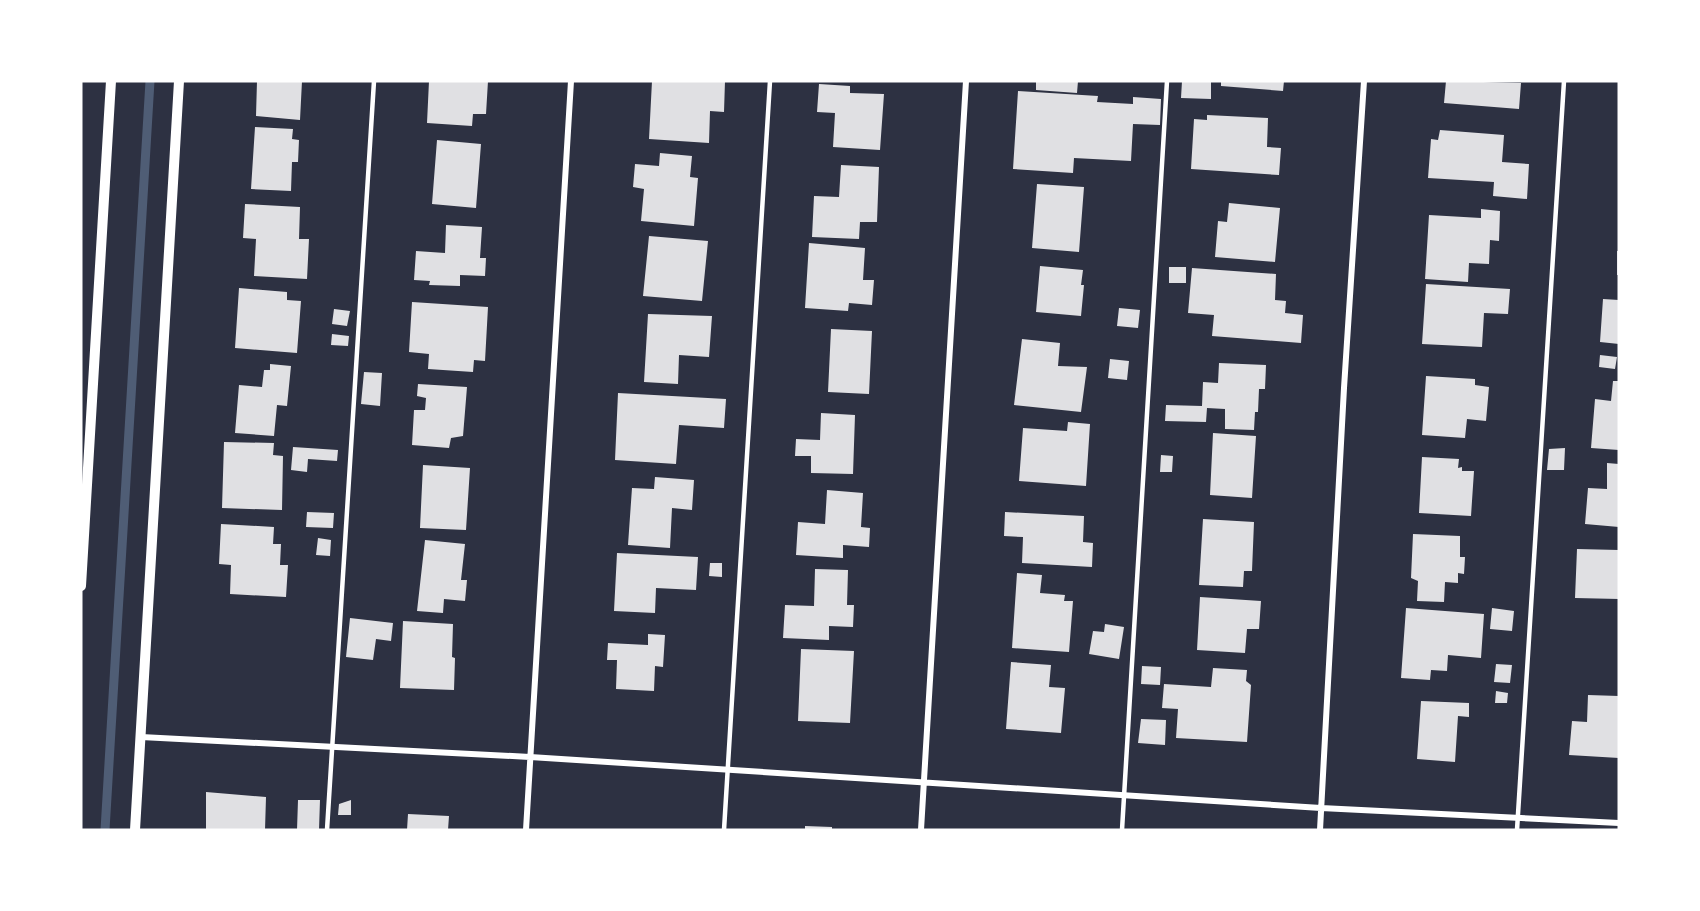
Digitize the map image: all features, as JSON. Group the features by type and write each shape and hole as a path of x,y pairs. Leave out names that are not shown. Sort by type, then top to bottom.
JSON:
{"street":[{"path":"81,586 111,81"},
{"path":"135,830 179,81"},
{"path":"526,830 571,81"},
{"path":"921,830 966,81"},
{"path":"1320,830 1344,388 1364,81"},
{"path":"141,737 530,757 1321,808 1619,823"}],"lane":[{"path":"327,830 375,81"},
{"path":"724,830 770,81"},
{"path":"1122,830 1167,81"},
{"path":"1517,830 1564,81"}],"building":[{"path":"257,81 302,81 300,120 256,116"},
{"path":"429,81 488,81 486,114 473,114 472,126 427,123"},
{"path":"652,81 725,81 724,112 710,111 709,143 649,139"},
{"path":"1036,81 1078,81 1077,93 1036,90"},
{"path":"1182,81 1211,81 1211,99 1181,98"},
{"path":"1221,81 1284,81 1283,91 1221,86"},
{"path":"1446,81 1521,83 1519,109 1444,103"},
{"path":"819,84 850,86 850,93 884,94 880,150 833,147 835,113 817,112"},
{"path":"1018,91 1098,96 1097,102 1133,104 1133,97 1161,99 1160,125 1133,124 1131,161 1074,158 1073,173 1013,169"},
{"path":"1207,115 1268,118 1267,147 1281,148 1279,175 1191,169 1194,119 1207,120"},
{"path":"255,127 293,129 292,139 299,140 298,162 292,162 291,191 251,189"},
{"path":"1440,130 1504,135 1502,162 1529,164 1527,199 1493,196 1494,182 1428,178 1431,139 1438,140"},
{"path":"437,140 481,144 476,208 432,204"},
{"path":"660,153 692,156 690,177 698,178 694,226 641,221 644,189 633,187 635,164 659,166"},
{"path":"841,165 879,167 877,222 860,222 859,239 812,237 814,196 839,197"},
{"path":"1037,184 1084,187 1079,252 1032,248"},
{"path":"1229,203 1280,208 1275,262 1215,257 1218,221 1227,222"},
{"path":"245,204 300,207 299,239 309,239 307,279 254,276 256,239 243,238"},
{"path":"1481,209 1500,211 1499,241 1490,240 1489,264 1469,263 1468,282 1425,279 1429,215 1481,218"},
{"path":"446,225 482,227 480,258 486,258 485,276 460,275 460,286 429,285 430,281 414,280 416,251 445,253"},
{"path":"649,236 708,241 702,301 643,296"},
{"path":"809,243 865,248 863,280 874,280 872,305 849,303 848,311 805,308"},
{"path":"1617,251 1619,251 1619,275 1617,275"},
{"path":"1040,266 1083,270 1081,316 1036,312"},
{"path":"1169,267 1186,267 1186,283 1169,283"},
{"path":"1192,268 1276,274 1275,300 1286,301 1285,313 1303,315 1301,343 1212,336 1214,315 1188,313"},
{"path":"1426,284 1510,289 1508,314 1484,313 1482,347 1422,344"},
{"path":"239,288 287,292 287,300 301,301 297,353 235,348"},
{"path":"1603,299 1619,300 1619,344 1600,342"},
{"path":"412,302 488,307 485,361 474,360 473,372 428,369 429,354 409,352"},
{"path":"1119,308 1140,310 1138,328 1117,326"},
{"path":"334,309 350,311 347,326 332,324"},
{"path":"648,314 712,316 709,357 679,355 678,384 644,382"},
{"path":"831,329 872,331 869,394 828,392"},
{"path":"332,334 349,336 348,346 331,345"},
{"path":"1022,339 1060,343 1058,366 1087,367 1081,412 1014,405"},
{"path":"1600,355 1617,357 1615,369 1599,367"},
{"path":"1110,359 1129,361 1127,380 1108,378"},
{"path":"1219,363 1266,365 1265,389 1259,389 1254,430 1225,429 1225,409 1207,408 1206,422 1165,421 1166,405 1202,406 1203,382 1218,383"},
{"path":"270,364 291,366 287,406 277,405 274,436 235,433 239,385 262,387 264,370 270,370"},
{"path":"364,372 382,373 380,406 361,404"},
{"path":"1426,376 1475,379 1475,385 1489,387 1486,421 1467,419 1465,438 1422,435"},
{"path":"1613,381 1619,381 1619,450 1591,448 1595,399 1611,401"},
{"path":"418,384 467,387 463,436 451,438 449,448 412,445 414,410 425,410 426,398 417,396"},
{"path":"618,393 726,399 724,428 679,425 676,464 615,460"},
{"path":"821,413 855,415 853,474 811,473 811,456 795,456 796,439 820,440"},
{"path":"1068,422 1090,424 1086,486 1019,481 1023,428 1067,431"},
{"path":"1213,433 1256,436 1252,498 1210,495"},
{"path":"224,442 274,443 273,455 283,456 282,510 222,508"},
{"path":"293,447 338,450 337,461 308,459 307,472 291,470"},
{"path":"1565,448 1564,470 1547,470 1549,449"},
{"path":"1161,455 1173,456 1172,472 1160,472"},
{"path":"1422,457 1459,459 1458,468 1462,467 1462,471 1474,471 1471,516 1419,513"},
{"path":"1607,463 1619,464 1619,527 1585,524 1588,488 1607,489"},
{"path":"423,465 470,468 466,530 420,528"},
{"path":"655,477 694,480 692,510 672,508 670,548 628,545 632,488 654,489"},
{"path":"827,490 863,493 861,527 870,528 869,547 843,545 843,558 796,555 798,522 825,524"},
{"path":"307,512 334,513 333,528 306,527"},
{"path":"1005,512 1084,516 1083,542 1093,543 1092,567 1022,563 1023,537 1004,536"},
{"path":"1203,519 1254,522 1252,571 1244,571 1243,587 1199,585"},
{"path":"221,524 274,527 273,544 281,544 280,565 288,565 286,597 230,594 231,565 219,564"},
{"path":"1413,534 1460,536 1460,557 1465,557 1464,574 1458,573 1458,583 1445,582 1444,602 1417,601 1418,581 1411,578"},
{"path":"318,538 331,540 330,556 316,555"},
{"path":"425,540 465,544 461,580 467,580 465,601 444,599 443,613 417,611"},
{"path":"1577,549 1619,550 1619,599 1575,598"},
{"path":"617,553 698,557 696,590 656,588 655,613 614,611"},
{"path":"710,563 722,563 722,577 709,576"},
{"path":"815,569 848,570 847,605 854,605 853,627 829,626 829,640 783,638 785,605 814,606"},
{"path":"1017,573 1042,575 1040,593 1065,595 1064,601 1073,601 1069,652 1012,648"},
{"path":"1200,597 1261,601 1259,629 1247,629 1245,653 1197,650"},
{"path":"1406,608 1484,614 1481,658 1448,655 1447,671 1431,670 1430,680 1401,678"},
{"path":"1492,608 1514,611 1512,631 1490,629"},
{"path":"350,618 393,623 391,641 376,639 373,660 346,657"},
{"path":"403,621 453,624 454,690 400,688"},
{"path":"1105,624 1124,627 1119,659 1089,654 1093,631 1104,632"},
{"path":"648,634 665,635 663,667 655,666 654,691 616,689 617,660 607,660 608,643 648,645"},
{"path":"801,649 854,651 850,723 798,721"},
{"path":"1011,662 1051,665 1049,687 1065,688 1061,733 1006,729"},
{"path":"1496,664 1512,665 1510,683 1494,682"},
{"path":"1142,666 1161,667 1160,685 1141,684"},
{"path":"1213,668 1247,670 1246,681 1251,685 1247,742 1176,738 1178,709 1162,708 1164,684 1211,687"},
{"path":"1496,691 1508,693 1507,703 1495,703"},
{"path":"1588,695 1619,696 1619,758 1569,755 1572,721 1587,722"},
{"path":"1421,701 1469,703 1469,717 1458,716 1455,762 1417,759"},
{"path":"1141,719 1166,720 1165,745 1138,743"},
{"path":"206,792 266,797 265,830 206,830"},
{"path":"298,800 320,800 319,830 297,830"},
{"path":"351,800 351,815 338,815 339,804"},
{"path":"408,814 449,816 448,830 407,830"},
{"path":"805,826 832,827 832,830 805,830"}],"waterway":[{"path":"105,830 150,81"}]}
